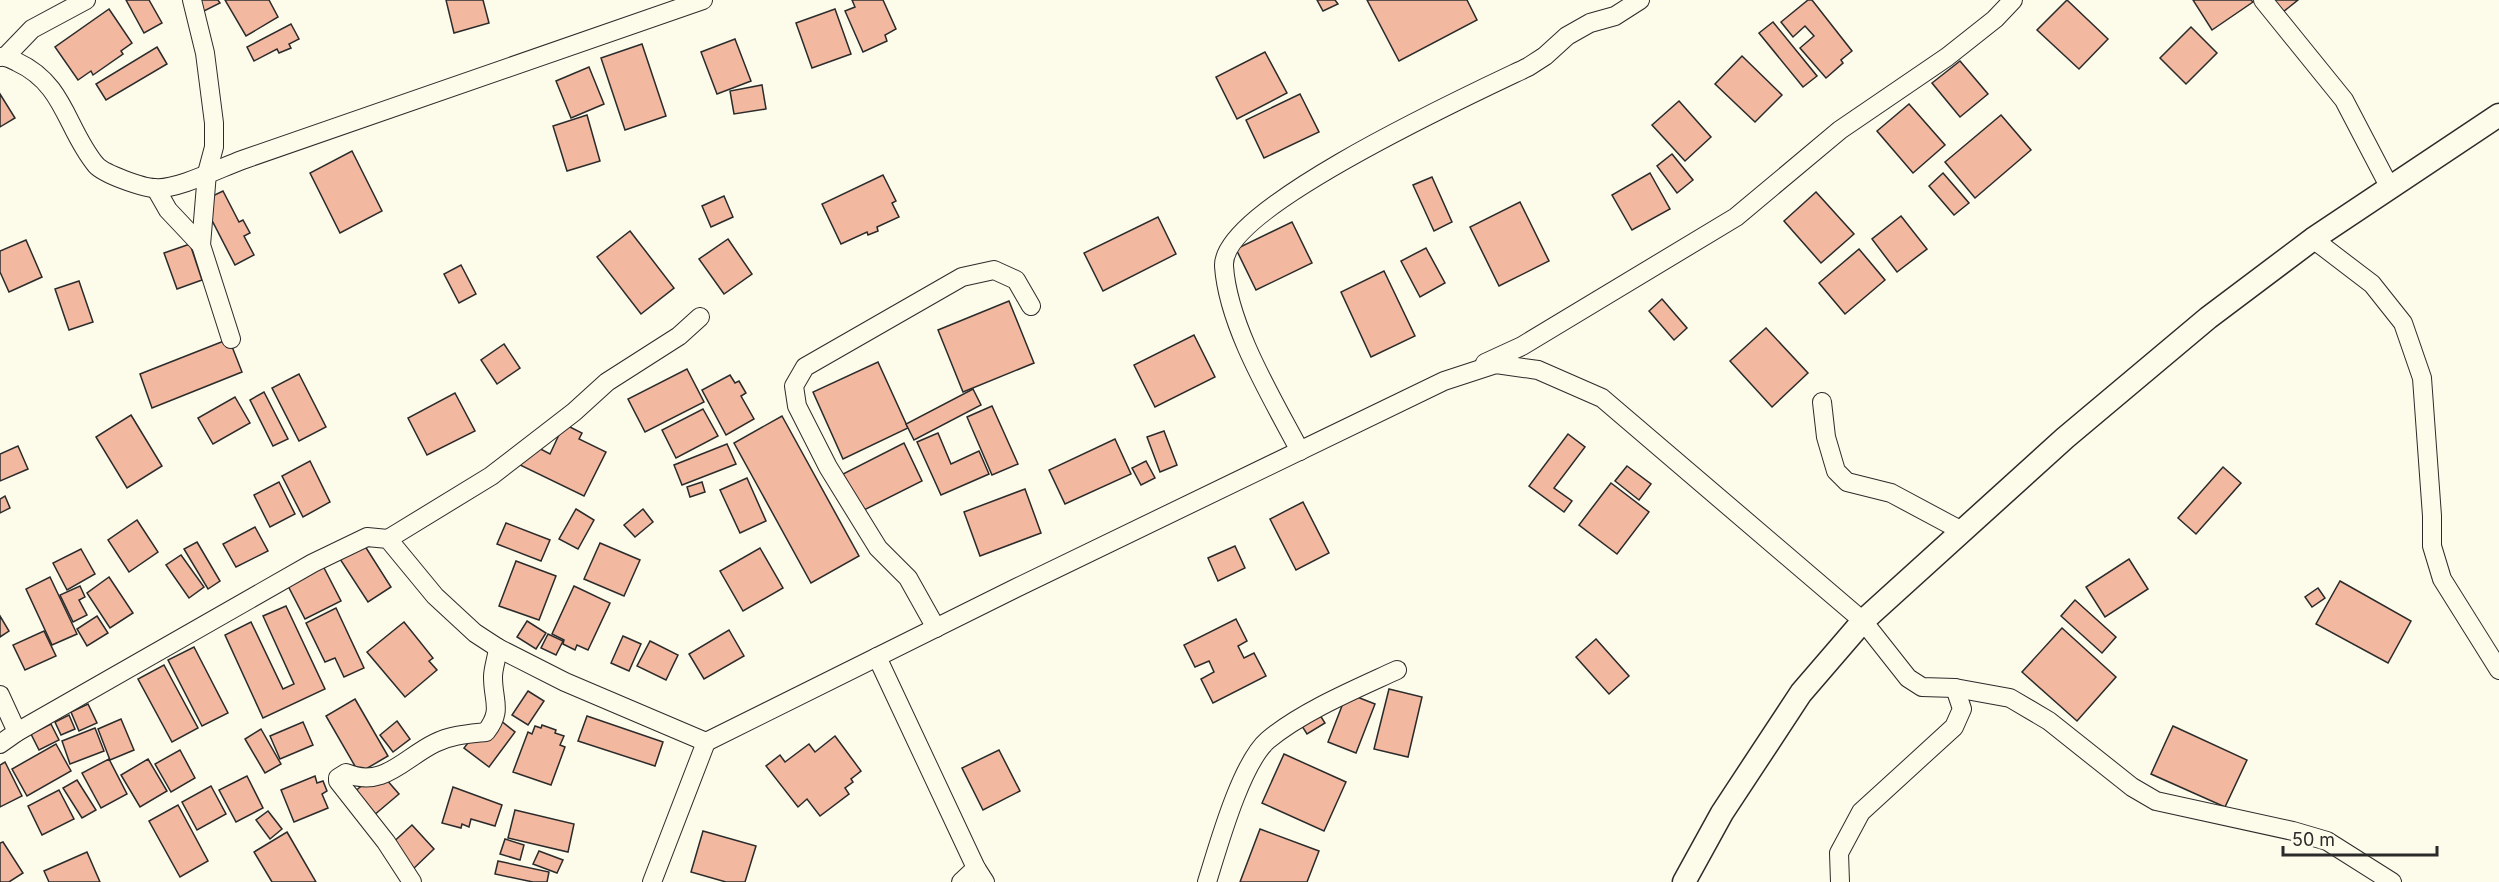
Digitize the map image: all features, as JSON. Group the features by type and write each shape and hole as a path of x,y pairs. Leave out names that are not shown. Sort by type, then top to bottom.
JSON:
{"street":[{"path":"86,0 32,29 3,57 34,70 59,100 97,166 125,179 156,189 183,183 703,0"},
{"path":"192,0 205,53 214,123 214,147 207,173 201,245 231,339"},
{"path":"1299,451 1253,359 1232,307 1224,263 1231,246 1244,229 1271,207 1330,168 1528,67 1545,57 1567,36 1590,23 1615,16 1640,0"},
{"path":"652,882 706,742 1299,451 1522,346 1736,218 1840,130 1947,57 1995,19 2013,0"},
{"path":"2263,0 2344,100 2390,188"},
{"path":"1684,882 1722,813 1801,693 1863,621 2065,438 2208,318 2313,239 2499,115"},
{"path":"156,189 168,210 201,245"},
{"path":"2313,239 2372,284 2403,324 2422,378 2432,546 2442,579 2499,670"},
{"path":"936,628 908,578 878,548 828,467 797,406 794,386 805,367 962,277 994,270 1016,280 1031,306"},
{"path":"0,744 17,732 313,563 368,537 388,539 490,476 574,412 607,382 679,336 700,317"},
{"path":"1444,381 1496,364 1538,370 1602,398 1863,621 1908,678 1922,687 1955,688 2010,698 2049,721 2132,787 2156,801 2293,831 2327,841 2392,882"},
{"path":"1822,402 1826,437 1836,471 1847,482 1891,493 1962,531"},
{"path":"388,539 435,596 476,633 498,648 565,682 706,742"},
{"path":"412,882 386,842 338,778 346,773 356,777 380,776 435,742 460,734 486,732 495,720 496,695 493,677 498,648"},
{"path":"877,657 981,875 961,882"},
{"path":"1208,882 1226,825 1248,769 1267,741 1324,704 1397,670"},
{"path":"1840,882 1839,853 1861,812 1954,727 1962,709 1955,688"},
{"path":"0,695 17,732"}],"building":[{"path":"126,0 149,0 162,23 144,33"},
{"path":"186,0 218,0 220,3 194,16"},
{"path":"225,0 269,0 278,17 246,36"},
{"path":"446,0 483,0 489,23 454,33"},
{"path":"852,0 883,0 896,29 885,35 887,41 863,52 845,11 855,7"},
{"path":"1317,0 1335,0 1338,4 1323,11"},
{"path":"1367,0 1467,0 1477,20 1399,61"},
{"path":"1808,0 1812,0 1852,51 1841,60 1843,63 1826,78 1800,48 1814,36 1805,26 1793,37 1781,22"},
{"path":"2067,0 2108,39 2079,69 2037,30"},
{"path":"2193,0 2251,0 2253,2 2212,30"},
{"path":"2273,0 2298,0 2283,12"},
{"path":"109,9 132,43 121,51 123,54 93,75 91,71 78,80 55,47"},
{"path":"835,9 851,54 812,68 796,23"},
{"path":"1773,22 1817,76 1803,87 1759,33"},
{"path":"291,24 299,39 289,44 291,48 279,53 277,49 254,61 247,47"},
{"path":"2191,27 2217,53 2186,84 2160,58"},
{"path":"735,39 751,81 717,94 701,52"},
{"path":"642,44 666,116 625,130 601,58"},
{"path":"157,47 167,64 106,100 96,84"},
{"path":"1265,52 1287,93 1237,119 1216,77"},
{"path":"1742,56 1782,95 1755,122 1715,84"},
{"path":"1960,61 1988,94 1960,117 1932,83"},
{"path":"589,67 604,104 571,118 556,81"},
{"path":"762,85 766,109 734,114 730,91"},
{"path":"0,94 15,118 0,127"},
{"path":"1300,94 1319,132 1264,158 1246,120"},
{"path":"1679,101 1711,137 1685,161 1652,125"},
{"path":"1909,104 1945,145 1913,173 1877,131"},
{"path":"587,115 600,161 567,171 553,126"},
{"path":"2001,115 2031,150 1975,198 1945,162"},
{"path":"352,151 382,211 340,233 310,173"},
{"path":"1672,154 1693,180 1677,193 1657,166"},
{"path":"1650,173 1670,209 1632,230 1612,195"},
{"path":"1943,173 1969,203 1954,215 1929,186"},
{"path":"883,175 896,201 892,203 899,217 877,227 878,231 868,235 867,232 841,244 822,204"},
{"path":"1432,177 1452,222 1434,231 1413,185"},
{"path":"223,191 239,222 243,220 250,233 244,236 254,255 235,265 202,201"},
{"path":"1816,192 1854,234 1821,263 1784,221"},
{"path":"724,196 733,217 711,227 702,206"},
{"path":"1520,202 1549,261 1499,286 1470,227"},
{"path":"1901,216 1927,249 1897,272 1872,239"},
{"path":"1158,217 1176,254 1103,291 1084,253"},
{"path":"1292,222 1312,263 1256,290 1236,249"},
{"path":"630,231 674,288 641,314 597,257"},
{"path":"728,239 752,274 724,294 699,259"},
{"path":"26,240 42,277 9,292 0,272 0,251"},
{"path":"190,244 202,280 177,289 164,253"},
{"path":"1426,248 1445,283 1420,297 1401,261"},
{"path":"1859,249 1885,280 1845,314 1819,283"},
{"path":"461,265 476,294 459,303 444,274"},
{"path":"1384,271 1415,336 1371,357 1341,292"},
{"path":"79,281 93,322 69,330 55,289"},
{"path":"1662,299 1687,328 1674,340 1649,311"},
{"path":"1009,301 1034,363 963,392 938,330"},
{"path":"1766,328 1808,373 1772,407 1730,361"},
{"path":"1194,335 1215,377 1155,407 1134,365"},
{"path":"229,339 242,372 152,408 140,374"},
{"path":"504,344 520,368 497,384 481,360"},
{"path":"878,362 908,428 843,459 813,392"},
{"path":"687,369 704,402 645,432 628,399"},
{"path":"299,374 326,427 299,441 272,388"},
{"path":"730,375 735,383 739,381 746,393 741,396 754,419 726,435 702,390"},
{"path":"973,389 981,405 914,440 906,424"},
{"path":"264,392 288,439 273,446 250,400"},
{"path":"455,393 475,431 427,455 408,418"},
{"path":"235,397 250,423 213,444 198,418"},
{"path":"992,406 1018,464 992,475 967,417"},
{"path":"703,409 718,436 676,458 662,430"},
{"path":"131,415 162,466 127,488 96,437"},
{"path":"782,416 859,556 811,583 734,443"},
{"path":"564,424 582,433 579,439 606,452 584,496 520,465 531,444 550,454"},
{"path":"1164,431 1177,465 1160,472 1147,437"},
{"path":"938,433 951,464 979,451 989,474 941,495 917,442"},
{"path":"1568,434 1585,447 1554,488 1572,501 1564,512 1529,486"},
{"path":"1115,439 1131,474 1065,504 1049,470"},
{"path":"904,443 922,481 862,511 843,474"},
{"path":"727,444 736,464 682,485 674,465"},
{"path":"18,446 28,469 0,481 0,454"},
{"path":"310,461 330,502 303,517 282,476"},
{"path":"1146,461 1155,478 1141,485 1132,468"},
{"path":"1627,466 1651,484 1639,500 1615,481"},
{"path":"2223,467 2241,483 2196,534 2178,518"},
{"path":"747,478 766,521 740,533 720,490"},
{"path":"279,482 295,514 270,527 254,495"},
{"path":"702,482 705,492 690,497 687,487"},
{"path":"1611,483 1649,512 1617,554 1579,525"},
{"path":"1025,489 1041,533 980,556 964,512"},
{"path":"5,496 10,508 0,513 0,499"},
{"path":"1303,502 1329,553 1296,570 1270,519"},
{"path":"576,509 594,520 578,549 559,539"},
{"path":"643,509 653,522 635,537 624,525"},
{"path":"137,520 158,552 129,572 108,540"},
{"path":"506,523 550,540 541,561 497,544"},
{"path":"255,527 268,551 236,567 223,544"},
{"path":"197,542 220,581 208,589 184,549"},
{"path":"363,543 391,587 368,602 340,559"},
{"path":"600,543 640,560 624,596 584,579"},
{"path":"1235,546 1245,568 1218,581 1208,558"},
{"path":"760,548 783,588 743,611 720,571"},
{"path":"81,549 95,574 67,590 53,563"},
{"path":"181,555 204,587 189,598 166,565"},
{"path":"2129,559 2148,589 2105,617 2086,587"},
{"path":"516,561 556,576 539,620 499,606"},
{"path":"321,562 341,601 305,619 285,580"},
{"path":"50,577 77,634 52,645 26,589"},
{"path":"109,577 133,613 110,628 87,593"},
{"path":"2340,581 2411,621 2388,663 2316,624"},
{"path":"80,586 85,597 79,600 87,615 73,622 60,595"},
{"path":"574,586 610,603 588,650 577,645 575,650 563,644 564,640 552,634"},
{"path":"2318,588 2325,598 2312,607 2305,597"},
{"path":"2075,600 2116,637 2102,653 2061,616"},
{"path":"286,606 325,689 263,718 225,635 251,622 283,689 294,684 263,616"},
{"path":"336,608 364,668 344,677 335,658 325,662 306,623"},
{"path":"0,616 9,631 0,637"},
{"path":"97,616 108,633 87,646 77,629"},
{"path":"1236,619 1247,641 1238,646 1244,658 1254,653 1266,676 1213,703 1201,679 1214,672 1209,661 1195,667 1184,645"},
{"path":"527,621 546,633 536,649 517,637"},
{"path":"404,622 433,658 429,661 437,670 405,697 367,652"},
{"path":"2062,628 2116,677 2077,721 2022,672"},
{"path":"729,630 744,656 704,679 689,654"},
{"path":"44,631 56,656 25,670 13,645"},
{"path":"548,634 563,641 556,655 541,648"},
{"path":"623,636 641,644 629,671 611,663"},
{"path":"1596,639 1629,676 1609,694 1576,657"},
{"path":"650,641 678,655 666,680 637,666"},
{"path":"194,647 228,713 202,726 168,660"},
{"path":"164,665 198,728 172,742 138,679"},
{"path":"1389,689 1422,697 1408,757 1374,749"},
{"path":"528,691 544,701 528,725 512,715"},
{"path":"1347,693 1375,704 1356,753 1328,742"},
{"path":"355,699 388,756 359,773 326,716"},
{"path":"88,704 97,723 79,731 71,712"},
{"path":"1318,712 1325,723 1307,734 1300,723"},
{"path":"491,713 515,732 489,767 464,748"},
{"path":"69,715 75,729 61,735 55,722"},
{"path":"587,716 663,742 655,766 578,741"},
{"path":"121,719 134,750 110,760 98,729"},
{"path":"397,721 410,739 393,752 380,735"},
{"path":"303,722 313,745 280,759 270,736"},
{"path":"51,724 59,740 39,750 31,734"},
{"path":"542,725 564,736 560,745 565,747 551,785 513,772 528,732 532,734 535,726 541,728"},
{"path":"2173,726 2247,760 2225,807 2151,774"},
{"path":"95,728 104,751 70,764 62,741"},
{"path":"261,729 281,764 265,773 245,739"},
{"path":"835,736 861,771 845,788 849,794 820,816 807,799 798,807 766,766 780,755 785,762 809,744 815,752"},
{"path":"56,744 71,771 27,796 12,769"},
{"path":"180,750 195,778 171,792 155,764"},
{"path":"999,750 1020,791 983,810 962,768"},
{"path":"1284,754 1346,782 1324,831 1262,803"},
{"path":"109,759 127,794 101,808 82,773"},
{"path":"148,759 167,791 140,807 121,775"},
{"path":"5,762 22,796 0,807 0,765"},
{"path":"379,771 399,794 373,816 353,793"},
{"path":"247,776 263,808 236,822 219,790"},
{"path":"315,776 317,783 323,781 327,791 322,794 328,808 294,822 281,790"},
{"path":"77,780 96,810 82,818 63,788"},
{"path":"211,786 226,814 197,830 182,802"},
{"path":"453,787 502,805 495,826 471,819 469,827 462,824 461,828 442,823"},
{"path":"59,790 74,819 42,835 28,806"},
{"path":"178,805 208,861 180,877 149,821"},
{"path":"515,810 574,824 568,852 508,838"},
{"path":"268,811 282,829 270,839 256,820"},
{"path":"412,825 434,849 411,871 389,846"},
{"path":"1260,829 1319,851 1307,882 1240,882"},
{"path":"703,831 756,846 745,882 726,882 691,872"},
{"path":"287,832 316,882 272,882 254,852"},
{"path":"505,839 524,845 520,860 500,854"},
{"path":"3,842 23,873 9,882 0,882 0,843"},
{"path":"539,851 563,860 557,873 533,864"},
{"path":"87,852 100,882 49,882 44,871"},
{"path":"498,861 549,872 547,882 533,882 495,874"}]}
